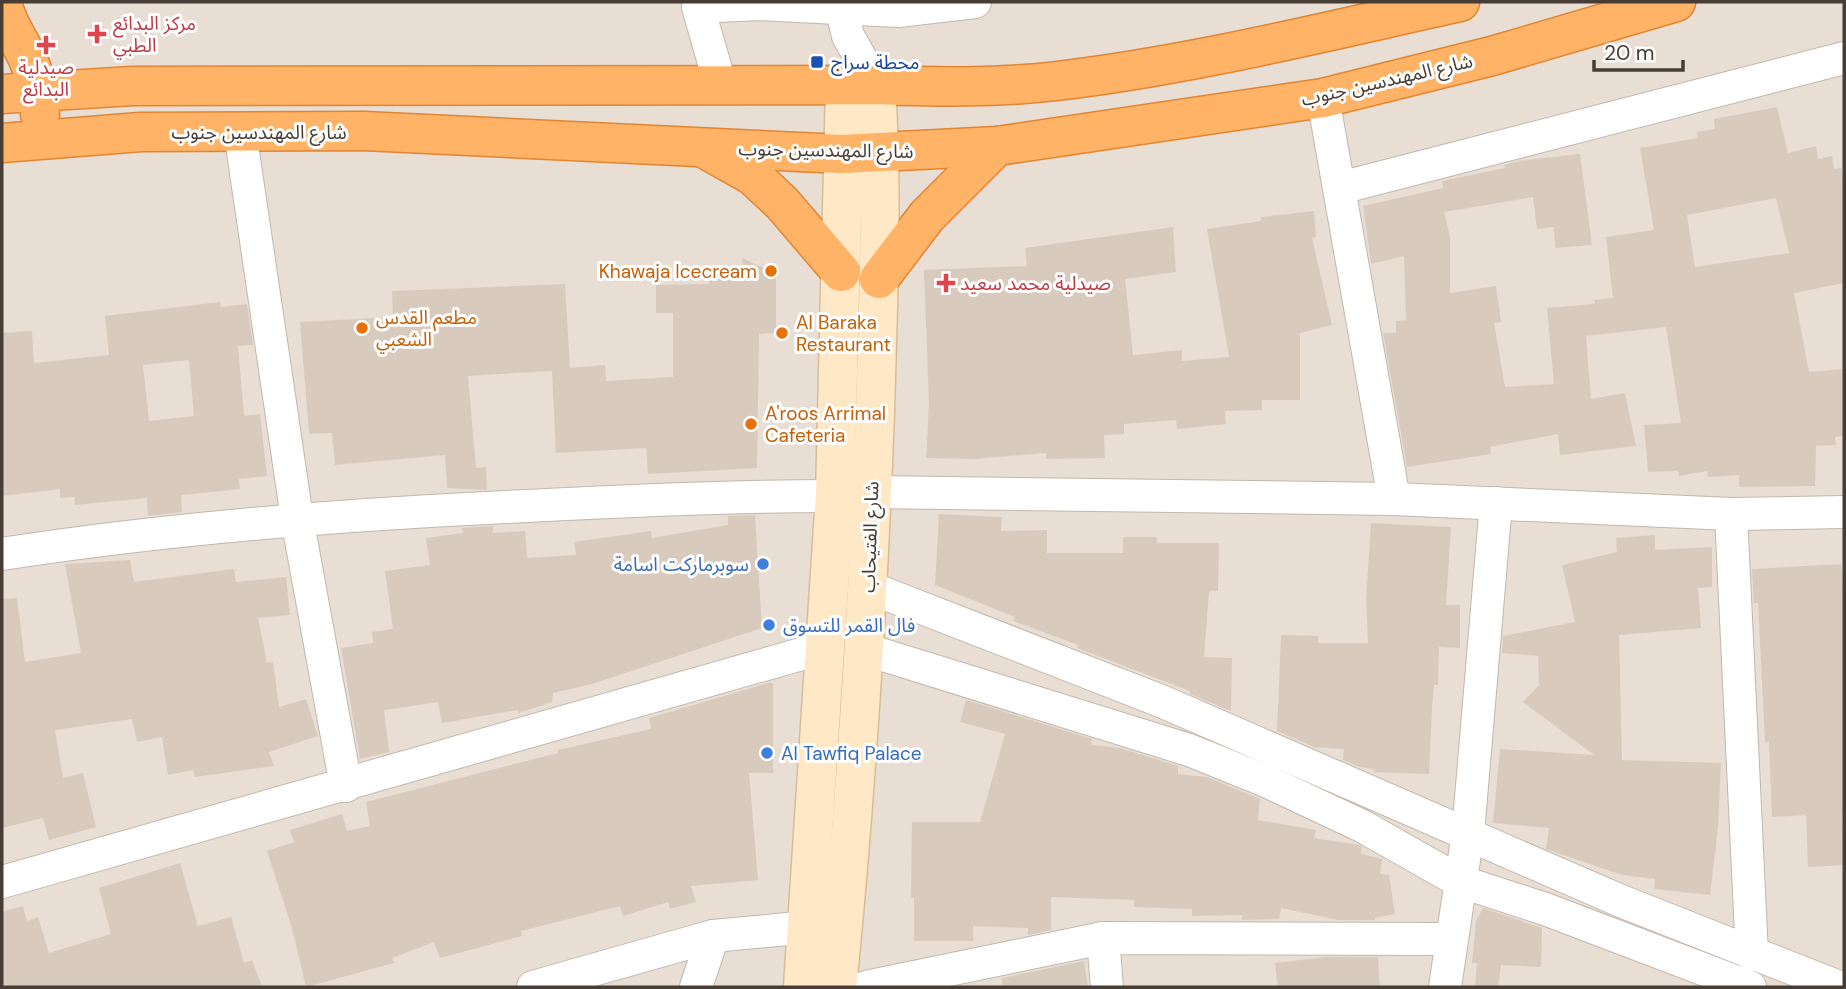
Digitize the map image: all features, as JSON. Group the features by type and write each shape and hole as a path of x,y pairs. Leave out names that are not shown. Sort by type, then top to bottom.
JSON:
{"highway":[{"path":"20,92 132,86 721,87 859,75 953,88 1057,81 1288,40 1460,2"},
{"name":"شارع المهندسين جنوب","path":"2,143 141,132 364,131 842,154 997,146 1323,98 1504,53 1676,2"},
{"path":"3,11 29,62 20,92 43,140"},
{"path":"879,279 927,216 997,146"},
{"path":"702,147 753,176 782,202 841,272"}],"main road":[{"name":"شارع الفتيحاب","path":"803,987 826,647 854,494 879,279 880,154 859,75"},
{"name":"شارع الفتيحاب","path":"837,987 868,587 854,494 841,272 842,154 859,75"}],"street":[{"path":"721,87 697,4 840,5 898,11 975,2"},
{"path":"840,5 859,75"},
{"path":"1339,188 1844,58"},
{"path":"1323,98 1394,499"},
{"path":"240,132 297,518 346,786"},
{"path":"2,554 99,538 297,518 706,496 854,494 1394,499 1731,514 1844,512"},
{"path":"1445,987 1468,832 1496,503"},
{"path":"1731,514 1752,955"},
{"path":"868,587 1118,684 1752,955 1839,987"},
{"path":"2,882 826,647"},
{"path":"864,649 1189,750 1266,781 1362,826 1459,881 1545,909 1750,987"},
{"path":"1107,724 1118,684"},
{"path":"1545,909 1558,873"},
{"path":"533,987 713,936 809,927"},
{"path":"696,987 713,936"},
{"path":"866,987 1103,937 1451,939"},
{"path":"1103,937 1107,987"}],"shaded area":[{"path":"2,2 1844,2 1844,987 2,987"}],"building":[{"path":"1777,107 1788,153 1816,146 1818,159 1832,156 1834,169 1841,168 1844,184 1844,283 1794,293 1809,372 1844,369 1844,436 1835,437 1836,445 1816,446 1815,486 1739,487 1739,475 1708,477 1707,471 1679,476 1678,471 1648,472 1644,425 1681,423 1666,327 1586,336 1591,399 1625,393 1636,446 1560,455 1558,434 1490,447 1491,454 1407,467 1383,333 1396,333 1396,321 1406,320 1404,256 1371,264 1363,206 1443,188 1442,181 1505,168 1504,165 1518,161 1580,154 1592,245 1555,248 1554,227 1537,229 1533,197 1444,212 1450,236 1450,293 1496,286 1501,322 1494,323 1505,387 1554,384 1547,308 1595,304 1594,300 1613,298 1606,237 1654,230 1640,148 1698,138 1697,132 1715,129 1714,119","holes":["1776,198 1789,253 1695,267 1687,215"]},
{"path":"1314,211 1316,237 1312,238 1332,325 1300,333 1300,400 1262,400 1262,410 1225,411 1226,424 1177,429 1176,420 1124,424 1124,434 1104,435 1105,458 1046,459 1046,453 975,459 926,458 929,404 924,270 1027,266 1025,248 1173,227 1176,272 1125,279 1133,355 1182,350 1182,361 1229,357 1207,229 1261,221 1261,217"},
{"path":"742,258 776,274 776,333 759,334 757,468 648,474 646,448 556,453 552,371 468,376 476,468 486,467 487,490 447,488 445,455 335,465 332,433 309,434 300,322 393,317 392,291 565,284 570,368 605,365 606,381 673,377 673,313 656,313 656,285 709,284 709,275 743,273"},
{"path":"220,302 221,307 247,304 253,345 238,346 244,416 260,414 267,476 239,479 240,489 181,495 182,512 148,516 147,498 75,505 74,497 60,498 60,489 2,496 2,333 32,331 34,363 109,355 105,316","holes":["189,360 194,416 149,421 143,365"]},
{"path":"939,514 1002,517 1001,531 1047,530 1047,553 1123,553 1123,537 1157,537 1157,543 1219,543 1218,591 1209,591 1204,657 1232,658 1231,711 1190,694 1190,691 1013,621 1015,617 935,585"},
{"path":"755,515 762,628 592,684 553,693 552,702 519,713 518,710 442,723 438,702 384,710 389,752 360,759 341,648 373,643 372,632 393,629 385,571 430,565 426,538 463,533 462,528 493,526 493,533 525,531 527,558 576,555 574,542 651,531 652,538 728,525 728,516"},
{"path":"1371,523 1451,527 1446,605 1460,605 1460,648 1439,647 1438,685 1434,685 1432,708 1429,774 1374,772 1374,769 1343,760 1344,749 1314,747 1277,731 1281,635 1318,636 1318,643 1368,643 1366,599"},
{"path":"1655,535 1655,550 1712,547 1712,587 1698,588 1701,628 1619,635 1622,760 1721,763 1718,828 1710,895 1654,889 1655,879 1622,875 1546,849 1549,828 1493,823 1500,749 1594,755 1523,702 1539,685 1538,656 1502,653 1503,636 1575,622 1562,565 1617,552 1616,538"},
{"path":"130,560 134,582 234,569 236,582 286,577 290,615 258,618 267,663 273,662 279,707 306,699 318,736 269,752 274,766 195,777 193,770 168,775 162,737 137,742 132,719 55,730 63,778 83,773 96,827 49,840 43,818 2,828 2,599 17,598 25,662 81,653 65,564"},
{"path":"1841,564 1844,604 1844,865 1808,867 1806,815 1772,817 1758,603 1754,603 1752,569"},
{"path":"773,683 773,773 749,773 758,880 691,886 696,902 670,909 668,902 623,916 620,906 521,931 522,936 440,958 434,942 392,958 394,963 306,987 292,928 267,851 294,842 290,830 342,814 347,831 370,826 366,802 558,753 558,750 651,729 649,718"},
{"path":"966,700 1092,739 1091,745 1120,748 1178,766 1178,774 1207,777 1260,799 1258,820 1316,830 1314,838 1359,845 1362,847 1361,854 1382,859 1380,874 1389,875 1395,914 1375,920 1338,920 1281,908 1279,919 1242,920 1242,915 1192,916 1192,909 1134,907 1134,900 1051,897 1051,930 1028,935 1028,928 973,926 973,941 914,941 914,898 911,897 912,822 980,822 1005,734 960,722"},
{"path":"180,863 198,926 231,917 244,963 252,960 262,987 2,987 2,912 23,906 27,921 38,917 49,953 111,934 99,888"},
{"path":"1483,908 1542,928 1541,967 1501,965 1498,987 1475,987 1477,963 1472,963 1476,921"},
{"path":"1325,957 1378,957 1380,987 1278,987 1275,963"},
{"path":"1084,961 1088,987 1003,987 1002,978"}],"place":[{"name":"مركز البدائع الطبي","path":"97,34"},
{"name":"صيدلية البدائع","path":"46,45"},
{"name":"محطة سراج","path":"817,62"},
{"name":"Khawaja Icecream","path":"771,271"},
{"name":"صيدلية محمد سعيد","path":"946,283"},
{"name":"مطعم القدس الشعبي","path":"362,328"},
{"name":"Al Baraka Restaurant","path":"782,333"},
{"name":"A'roos Arrimal Cafeteria","path":"751,424"},
{"name":"سوبرماركت اسامة","path":"763,564"},
{"name":"فال القمر للتسوق","path":"769,625"},
{"name":"Al Tawfiq Palace","path":"767,753"}]}
